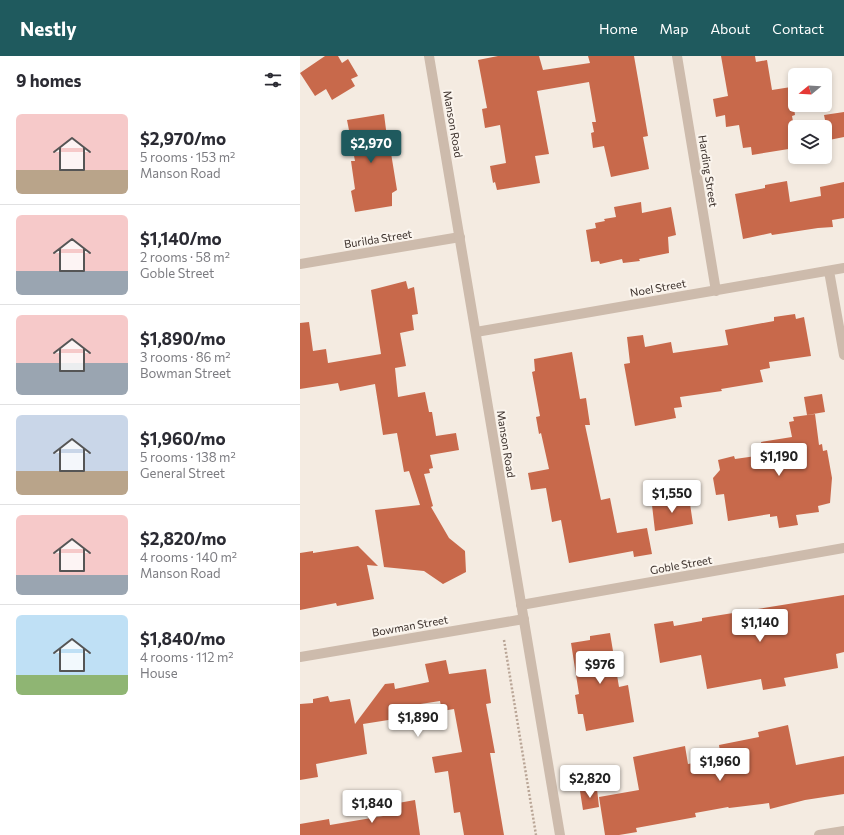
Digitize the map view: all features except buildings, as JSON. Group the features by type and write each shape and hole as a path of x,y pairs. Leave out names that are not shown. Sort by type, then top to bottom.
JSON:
{"street":[{"name":"Manson Road","path":"429,56 560,835"},
{"name":"Harding Street","path":"677,56 716,291"},
{"name":"Burilda Street","path":"300,264 460,237"},
{"name":"Noel Street","path":"476,332 844,268"},
{"path":"829,271 844,355"},
{"name":"Goble Street","path":"521,605 844,548"},
{"name":"Bowman Street","path":"300,657 524,619"},
{"path":"819,835 844,831"}],"path":[{"path":"504,640 536,835"}]}
